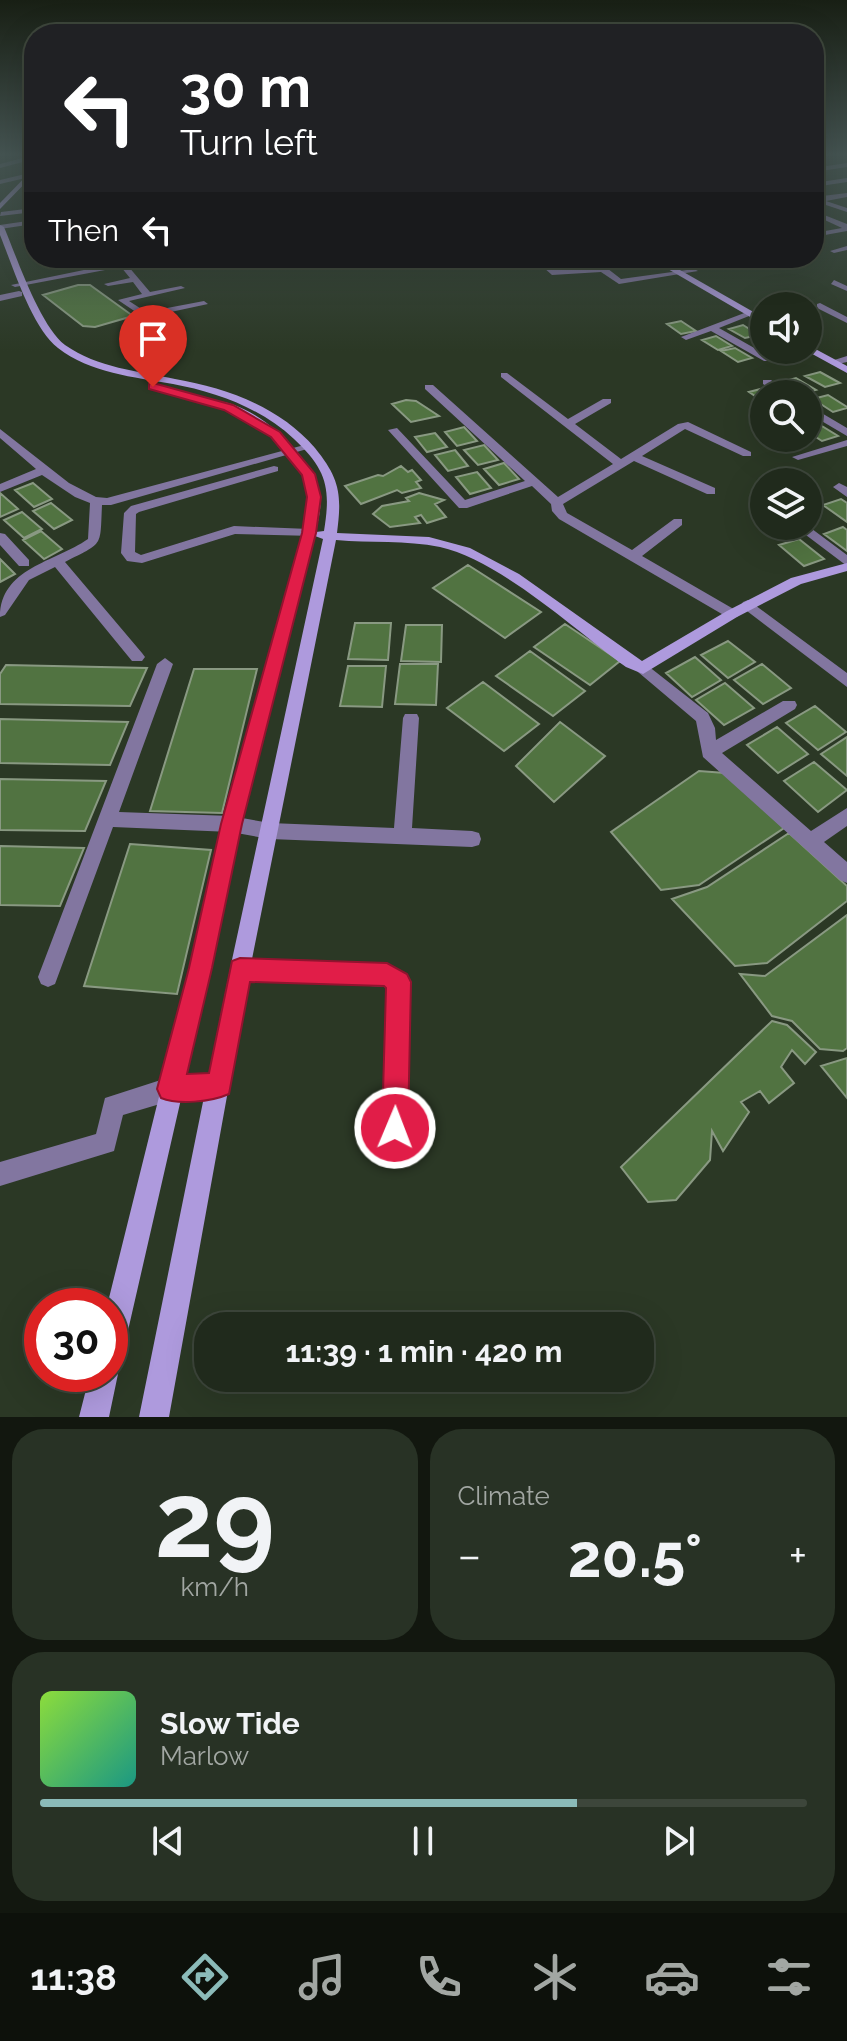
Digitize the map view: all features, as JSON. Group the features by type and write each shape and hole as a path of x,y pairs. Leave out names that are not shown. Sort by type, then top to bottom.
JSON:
{"street":[{"path":"0,219 36,337 47,349 62,359 96,372 229,408 300,450 331,482 335,494 330,536 240,969 154,1417"},
{"path":"827,219 847,228"},
{"path":"824,233 847,228"},
{"path":"834,251 847,248"},
{"path":"0,250 19,287"},
{"path":"0,298 19,287 93,268"},
{"path":"126,268 148,295"},
{"path":"550,268 556,273 603,269 619,282 694,271"},
{"path":"670,268 750,314"},
{"path":"689,268 750,305"},
{"path":"108,284 135,279"},
{"path":"834,282 847,289"},
{"path":"164,328 122,300 181,288"},
{"path":"144,315 204,304"},
{"path":"822,307 847,320"},
{"path":"686,337 750,314"},
{"path":"712,328 750,349"},
{"path":"822,348 844,362"},
{"path":"822,353 844,362"},
{"path":"504,375 620,464"},
{"path":"429,387 557,503 558,511 563,516 732,614"},
{"path":"568,424 607,401"},
{"path":"822,417 847,433"},
{"path":"557,503 685,425 747,454"},
{"path":"393,430 463,505 533,482"},
{"path":"0,432 44,470 96,502 107,502 300,450"},
{"path":"798,457 847,443"},
{"path":"124,1288 201,968 231,824 309,533 314,497 300,450"},
{"path":"633,456 711,491"},
{"path":"274,469 135,509 130,513 128,553 132,558 142,559 234,530 444,544 467,551 494,565 631,663 643,668 702,717 707,728 709,752 847,874"},
{"path":"0,488 44,470"},
{"path":"0,612 24,577 86,548 94,540 96,502"},
{"path":"633,556 678,522"},
{"path":"0,537 24,563"},
{"path":"817,540 847,565"},
{"path":"57,561 137,657"},
{"path":"643,668 652,666 748,605 796,581 847,565"},
{"path":"748,605 847,681"},
{"path":"48,977 165,664"},
{"path":"709,752 789,705"},
{"path":"402,836 411,718"},
{"path":"811,841 847,816"},
{"path":"106,819 231,824 270,831 472,839"},
{"path":"240,969 394,977 399,982 395,1128"},
{"path":"0,1174 106,1143 113,1106 170,1089 220,1085"},
{"path":"94,1417 100,1392"}],"building":[{"path":"78,285 90,285 133,316 95,327 83,326 43,295"},
{"path":"681,321 696,331 681,334 667,324"},
{"path":"743,325 750,329 750,337 745,338 729,329"},
{"path":"716,336 732,346 718,350 702,340"},
{"path":"735,348 750,359 738,362 721,351"},
{"path":"820,372 840,383 825,387 822,380 805,376"},
{"path":"828,395 847,408 833,412 822,405 822,397"},
{"path":"416,401 439,416 411,422 392,404"},
{"path":"822,426 838,436 822,441"},
{"path":"464,427 477,441 457,446 445,432"},
{"path":"435,433 447,447 427,452 415,437"},
{"path":"484,445 498,460 478,465 464,450"},
{"path":"455,450 468,466 448,471 435,455"},
{"path":"504,463 519,479 499,485 484,469"},
{"path":"401,466 408,472 412,470 421,480 416,482 421,488 402,493 397,490 361,504 345,486 383,476"},
{"path":"477,472 491,488 470,494 456,477"},
{"path":"33,483 52,499 34,507 15,490"},
{"path":"0,493 18,509 0,517"},
{"path":"419,493 444,500 435,504 446,517 427,523 421,515 415,517 420,523 390,527 373,514 382,506 409,501 406,498"},
{"path":"841,499 847,503 847,522 823,505"},
{"path":"51,503 72,520 54,529 33,511"},
{"path":"22,512 42,529 24,538 4,520"},
{"path":"843,527 847,530 847,551 824,534"},
{"path":"41,531 62,549 44,559 23,540"},
{"path":"800,540 824,559 804,566 779,545"},
{"path":"0,559 15,574 0,582"},
{"path":"468,565 541,612 505,638 433,588"},
{"path":"355,623 391,623 388,660 348,659"},
{"path":"565,624 620,661 590,685 534,647"},
{"path":"406,625 442,625 441,662 401,661"},
{"path":"728,641 755,662 728,678 701,655"},
{"path":"530,651 585,691 553,716 496,676"},
{"path":"695,657 721,680 692,697 666,673"},
{"path":"400,664 438,664 436,705 395,704"},
{"path":"762,664 791,688 763,704 734,680"},
{"path":"6,665 147,668 130,706 0,704 0,674"},
{"path":"348,666 386,666 382,707 340,706"},
{"path":"194,669 257,669 222,813 150,811"},
{"path":"483,682 539,724 504,751 447,708"},
{"path":"725,683 754,708 724,725 696,700"},
{"path":"815,706 846,732 818,750 786,723"},
{"path":"0,719 128,722 110,765 0,763"},
{"path":"560,722 605,756 554,802 516,766"},
{"path":"777,727 808,754 778,773 747,745"},
{"path":"847,737 847,776 821,754"},
{"path":"814,762 847,790 818,812 784,781"},
{"path":"699,771 725,773 784,828 699,885 661,890 611,832"},
{"path":"0,779 106,781 85,831 0,830"},
{"path":"789,833 847,886 847,901 767,963 735,966 672,899 707,887"},
{"path":"130,844 211,850 177,994 84,986"},
{"path":"0,846 84,848 60,906 0,905"},
{"path":"847,915 847,1048 843,1051 820,1049 792,1021 772,1016 740,974 765,976"},
{"path":"772,1021 787,1025 816,1052 805,1064 792,1050 781,1067 794,1083 769,1103 760,1091 741,1102 749,1112 723,1151 712,1131 710,1160 676,1200 648,1202 621,1167"},
{"path":"847,1058 847,1098 821,1066"}],"route":[{"path":"153,387 229,408 276,434 308,474 314,497 309,533 231,824 201,968 170,1089 220,1085 240,969 387,974 399,982 395,1128"}]}
